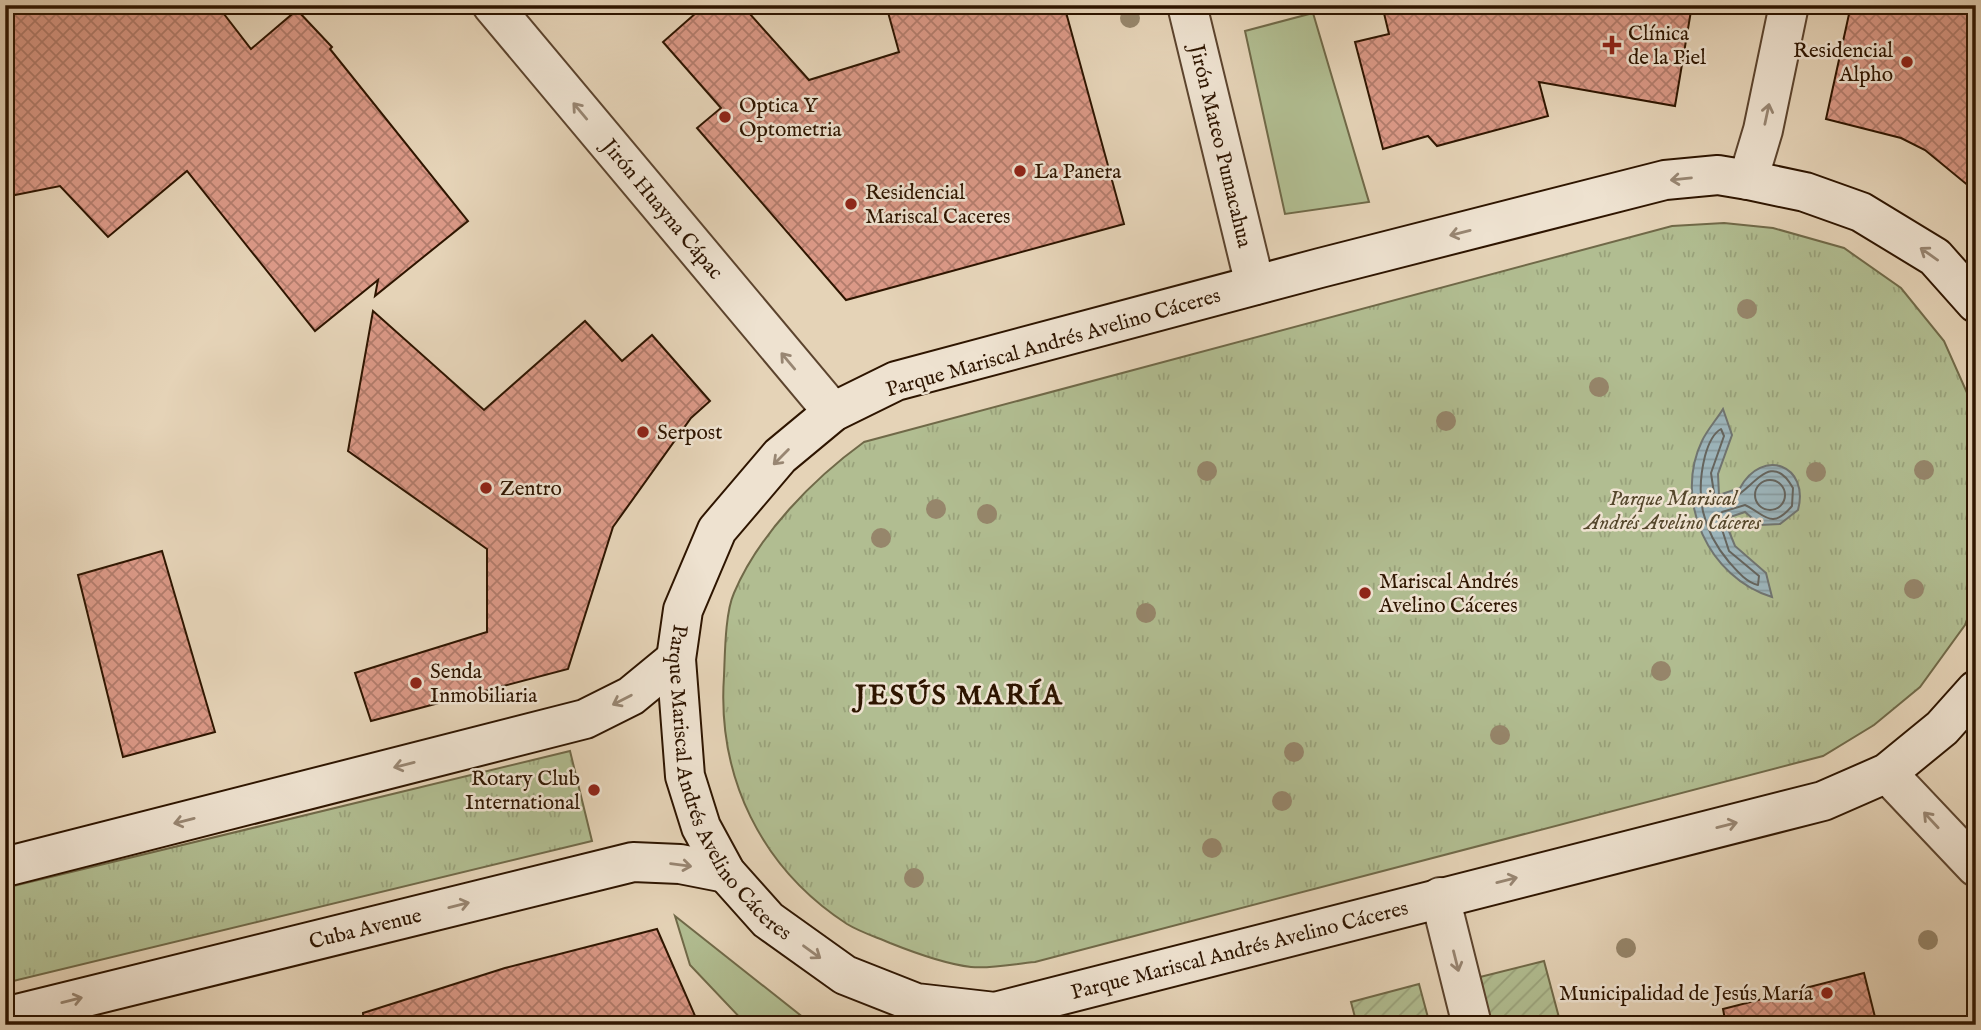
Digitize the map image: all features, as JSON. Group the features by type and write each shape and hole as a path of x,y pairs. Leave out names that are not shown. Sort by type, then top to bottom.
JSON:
{"main road":[{"name":"Jirón Huayna Cápac","path":"492,5 833,412"},
{"name":"Jirón Mateo Pumacahua","path":"1187,5 1255,285"},
{"path":"1748,180 1763,130 1789,5"},
{"name":"Parque Mariscal Andrés Avelino Cáceres","path":"1976,303 1935,257 1861,212 1805,192 1718,175 1665,180 1255,285 897,382 833,412 780,456 717,530 683,610 676,659 685,776 701,827 726,873 768,920 845,975 916,1003 995,1018 1440,897 1823,801 1887,773 1942,728 1976,690"},
{"path":"5,867 585,719 631,696 676,659"},
{"path":"1887,773 1976,867"},
{"name":"Cuba Avenue","path":"5,1017 633,862 680,864 726,873"},
{"path":"1440,897 1472,1025"}],"green space":[{"path":"1313,13 1369,202 1285,214 1245,31"},
{"name":"Parque Mariscal Andrés Avelino Cáceres","path":"1724,223 1773,228 1844,248 1901,288 1944,341 1976,413 1976,595 1965,625 1920,687 1874,725 1823,756 1035,962 1003,966 971,967 941,961 852,927 817,901 791,876 768,848 737,784 728,749 724,676 731,601 758,550 789,509 826,473 864,442 1672,226"},
{"path":"570,751 592,841 5,983 5,888"},
{"path":"675,916 814,1025 746,1024 690,965"},
{"path":"1544,961 1561,1025 1488,1025 1476,978"},
{"path":"1419,984 1430,1025 1357,1025 1351,1002"}],"water":[{"path":"1723,409 1732,435 1718,474 1719,495 1740,488 1749,475 1771,465 1791,472 1797,482 1800,494 1798,510 1780,524 1760,525 1745,512 1724,519 1735,546 1766,573 1772,597 1750,587 1730,573 1702,534 1695,512 1692,488 1694,464 1704,437"}],"building":[{"path":"5,5 217,5 251,49 297,10 332,47 330,49 468,221 375,296 378,280 315,331 187,171 108,237 60,186 5,197"},
{"path":"705,5 742,5 809,80 899,52 886,5 1064,5 1124,224 846,300 697,128 721,108 663,42"},
{"path":"1382,5 1692,5 1675,106 1539,82 1548,116 1437,146 1428,136 1383,149 1355,42 1389,34"},
{"name":"Residencial Alpho","path":"1851,5 1976,5 1976,192 1925,150 1901,138 1826,119"},
{"path":"373,311 484,410 585,321 622,361 652,335 710,401 691,418 613,527 568,669 371,721 355,673 487,632 487,549 348,451"},
{"path":"162,551 215,732 123,757 78,575"},
{"path":"657,929 699,1025 364,1025 363,1013 505,968"},
{"name":"Municipalidad de Jesús María","path":"1864,973 1877,1025 1726,1025 1723,1009"}],"place":[{"name":"Clínica de la Piel","path":"1612,45"},
{"name":"Residencial Alpho","path":"1907,62"},
{"name":"Optica Y Optometria","path":"725,117"},
{"name":"La Panera","path":"1020,171"},
{"name":"Residencial Mariscal Caceres","path":"851,204"},
{"name":"Serpost","path":"643,432"},
{"name":"Zentro","path":"486,488"},
{"name":"Mariscal Andrés Avelino Cáceres","path":"1365,593"},
{"name":"Senda Inmobiliaria","path":"416,683"},
{"name":"Rotary Club International","path":"594,790"},
{"name":"Municipalidad de Jesús María","path":"1827,993"}],"district":[{"name":"JESÚS MARÍA","path":"959,694"}]}
